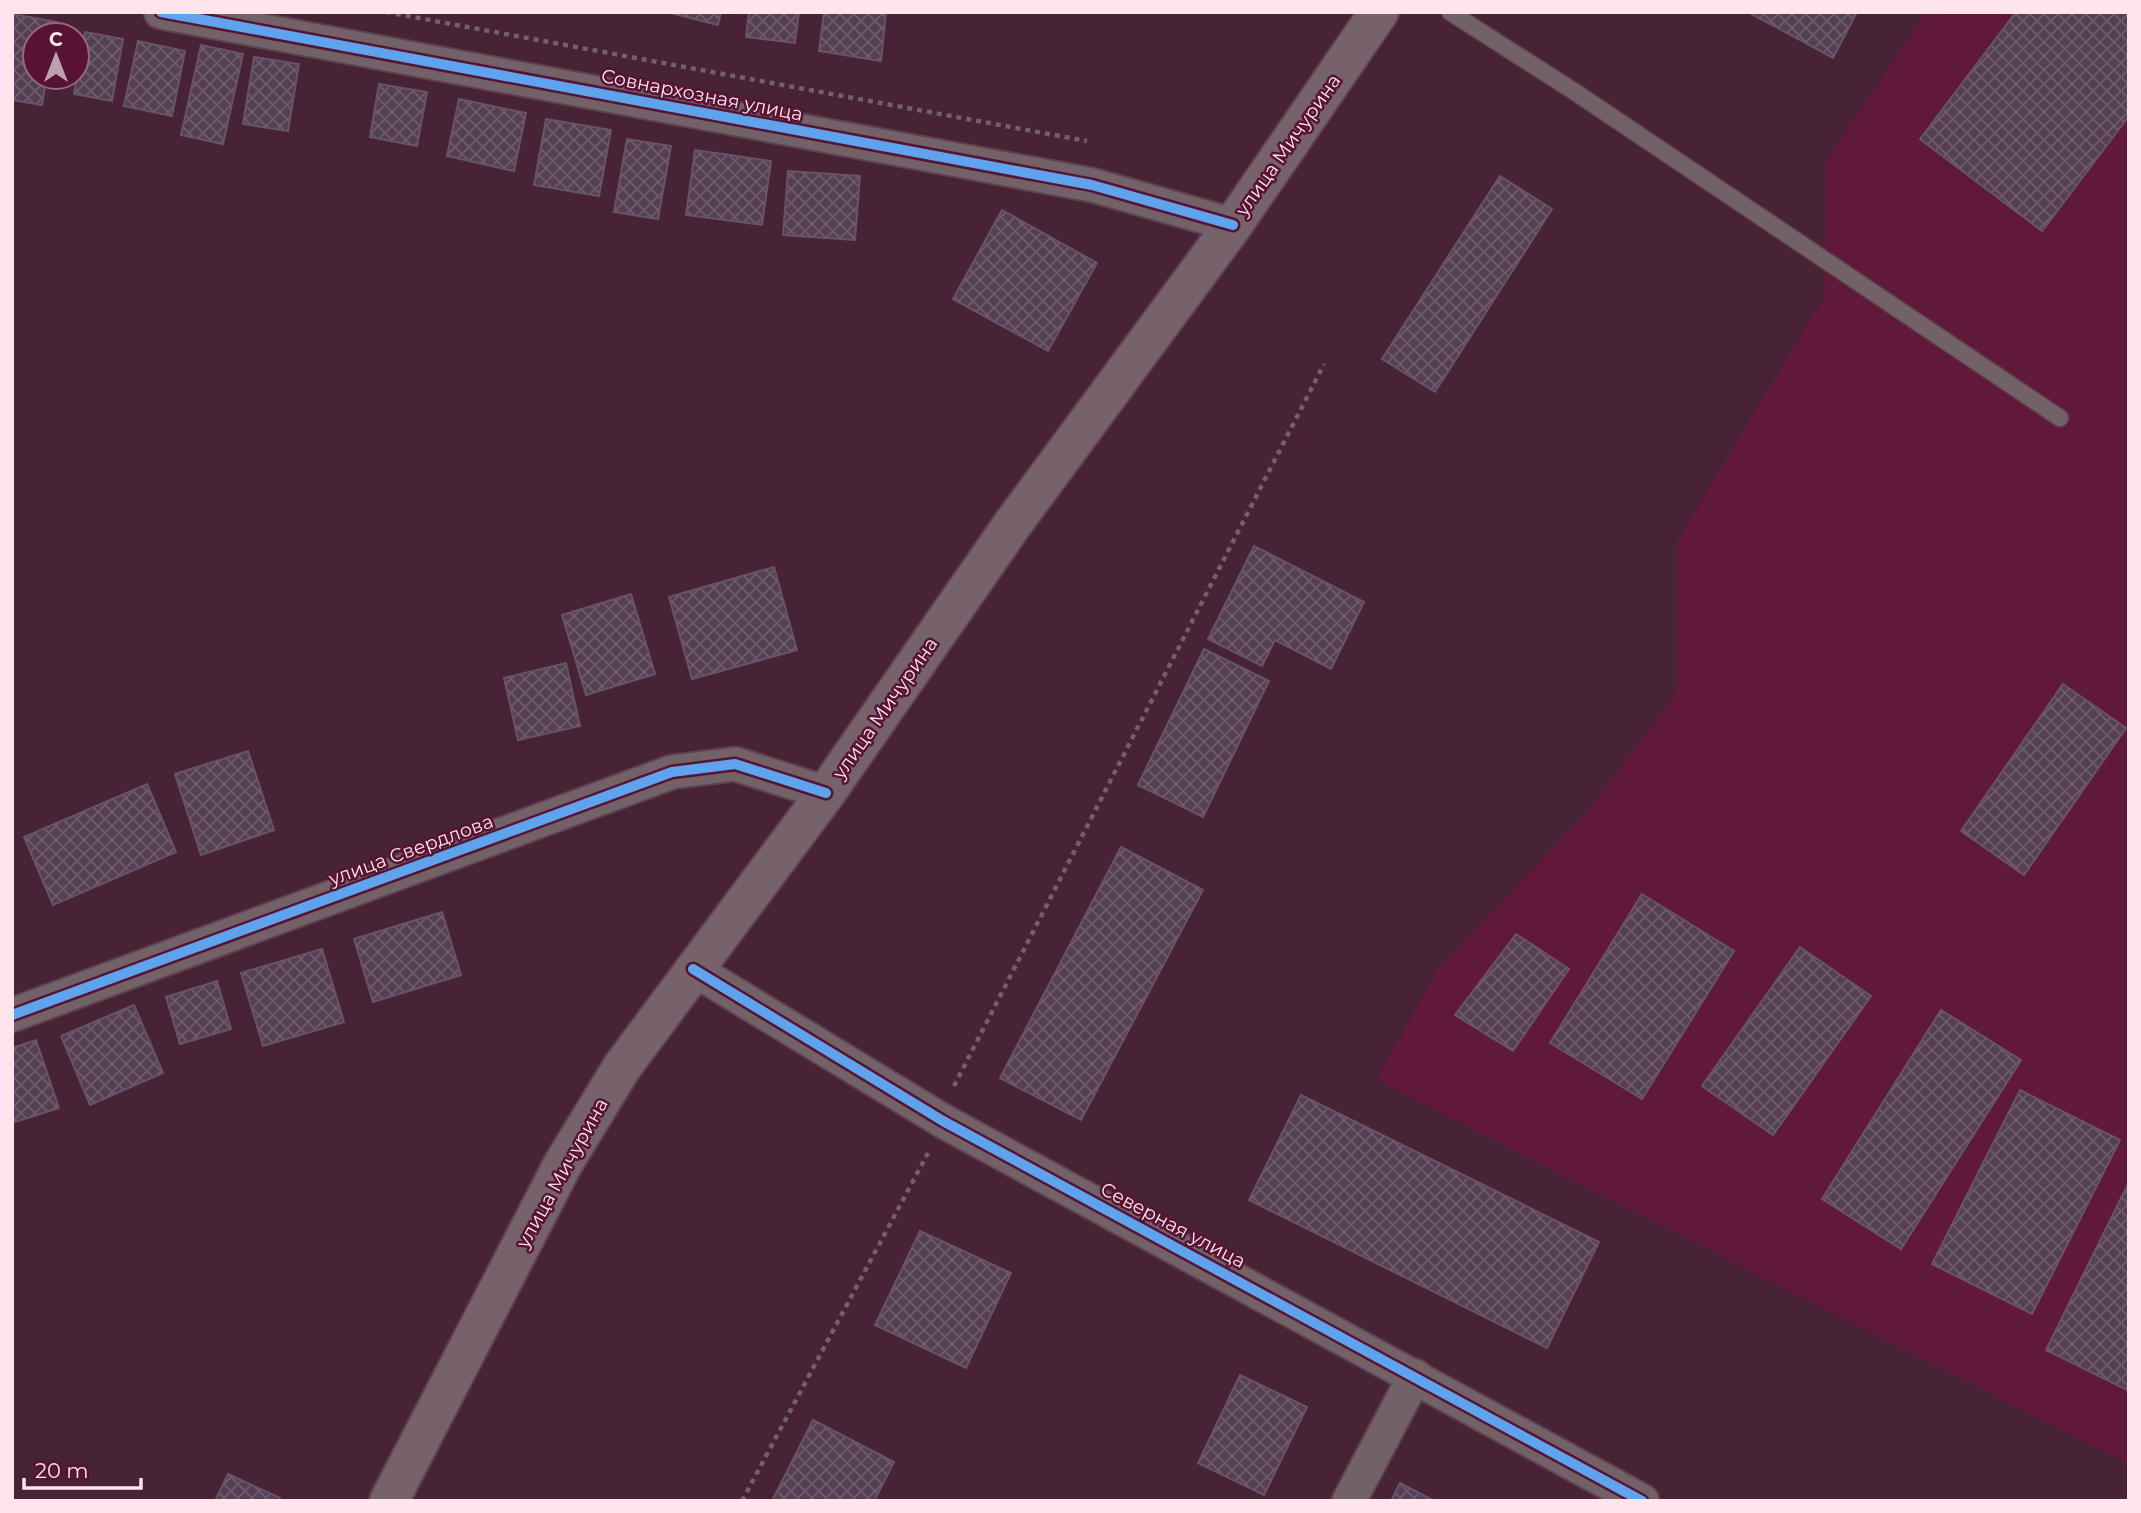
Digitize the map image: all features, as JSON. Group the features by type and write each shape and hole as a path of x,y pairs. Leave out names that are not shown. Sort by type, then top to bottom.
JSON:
{"main road":[{"name":"улица Мичурина","path":"389,1501 563,1164 622,1067 826,793 1012,525 1233,225 1380,12"}],"street":[{"name":"Совнархозная улица","path":"161,12 1092,185 1233,225"},
{"name":"улица Свердлова","path":"12,1015 672,772 735,764 826,793"},
{"name":"Северная улица","path":"693,969 943,1121 1642,1501"},
{"path":"1349,1501 1415,1376"}],"lane":[{"path":"1450,12 1575,92 2060,418"}],"path":[{"path":"386,12 1087,141"},
{"path":"742,1501 943,1121 956,1079 1324,364"}],"shaded area":[{"path":"1926,12 2129,12 2129,1464 1376,1080 1439,968 1586,813 1677,693 1677,541 1825,295 1825,163"}],"building":[{"path":"667,12 721,12 718,25"},
{"path":"749,12 799,12 795,43 746,37"},
{"path":"824,12 886,12 881,61 819,51"},
{"path":"1748,12 1857,12 1833,58"},
{"path":"2016,12 2129,12 2129,116 2042,231 1920,139"},
{"path":"12,14 51,21 21,21 21,91 44,91 42,105 12,100"},
{"path":"91,33 123,39 112,101 74,94 75,91 91,91"},
{"path":"138,41 185,51 172,116 124,106"},
{"path":"201,45 243,54 223,144 181,135"},
{"path":"254,57 299,64 288,131 243,124"},
{"path":"379,84 427,92 417,146 370,137"},
{"path":"459,99 526,113 514,171 447,156"},
{"path":"546,119 611,130 599,196 534,185"},
{"path":"627,139 671,146 658,219 614,212"},
{"path":"695,150 771,161 762,225 686,215"},
{"path":"788,171 860,176 855,240 783,235"},
{"path":"1500,176 1552,209 1435,392 1382,359"},
{"path":"1002,210 1097,263 1048,351 953,299"},
{"path":"1254,546 1364,602 1331,669 1275,640 1262,666 1208,639"},
{"path":"774,567 797,650 692,679 669,597"},
{"path":"631,594 655,674 586,695 562,615"},
{"path":"1204,649 1269,681 1203,817 1138,785"},
{"path":"566,663 580,726 518,740 504,678"},
{"path":"2063,684 2126,728 2024,875 1961,831"},
{"path":"248,751 274,830 201,855 175,774"},
{"path":"147,784 176,852 53,905 24,837"},
{"path":"1121,847 1203,890 1081,1120 1000,1078"},
{"path":"1642,894 1734,951 1642,1099 1550,1043"},
{"path":"442,912 461,975 373,1002 354,939"},
{"path":"1516,934 1569,969 1513,1051 1455,1015"},
{"path":"1800,947 1871,996 1773,1135 1702,1086"},
{"path":"322,949 344,1022 263,1046 241,973"},
{"path":"217,981 231,1029 180,1044 166,997"},
{"path":"134,1005 163,1073 90,1105 61,1036"},
{"path":"1941,1010 2021,1060 1901,1249 1822,1199"},
{"path":"36,1040 59,1108 12,1123 12,1048"},
{"path":"2020,1090 2120,1140 2032,1314 1932,1264"},
{"path":"1301,1095 1599,1242 1547,1348 1249,1200"},
{"path":"2129,1182 2129,1391 2046,1350"},
{"path":"920,1231 1011,1273 966,1368 875,1325"},
{"path":"1240,1375 1307,1407 1264,1495 1198,1463"},
{"path":"813,1420 894,1462 874,1501 772,1501"},
{"path":"228,1474 280,1498 278,1501 215,1501"},
{"path":"1400,1483 1434,1501 1391,1501"}],"cycle path":[{"path":"161,12 1092,185 1233,225"},
{"path":"12,1015 672,772 735,764 826,793"},
{"path":"693,969 943,1121 1642,1501"}]}
